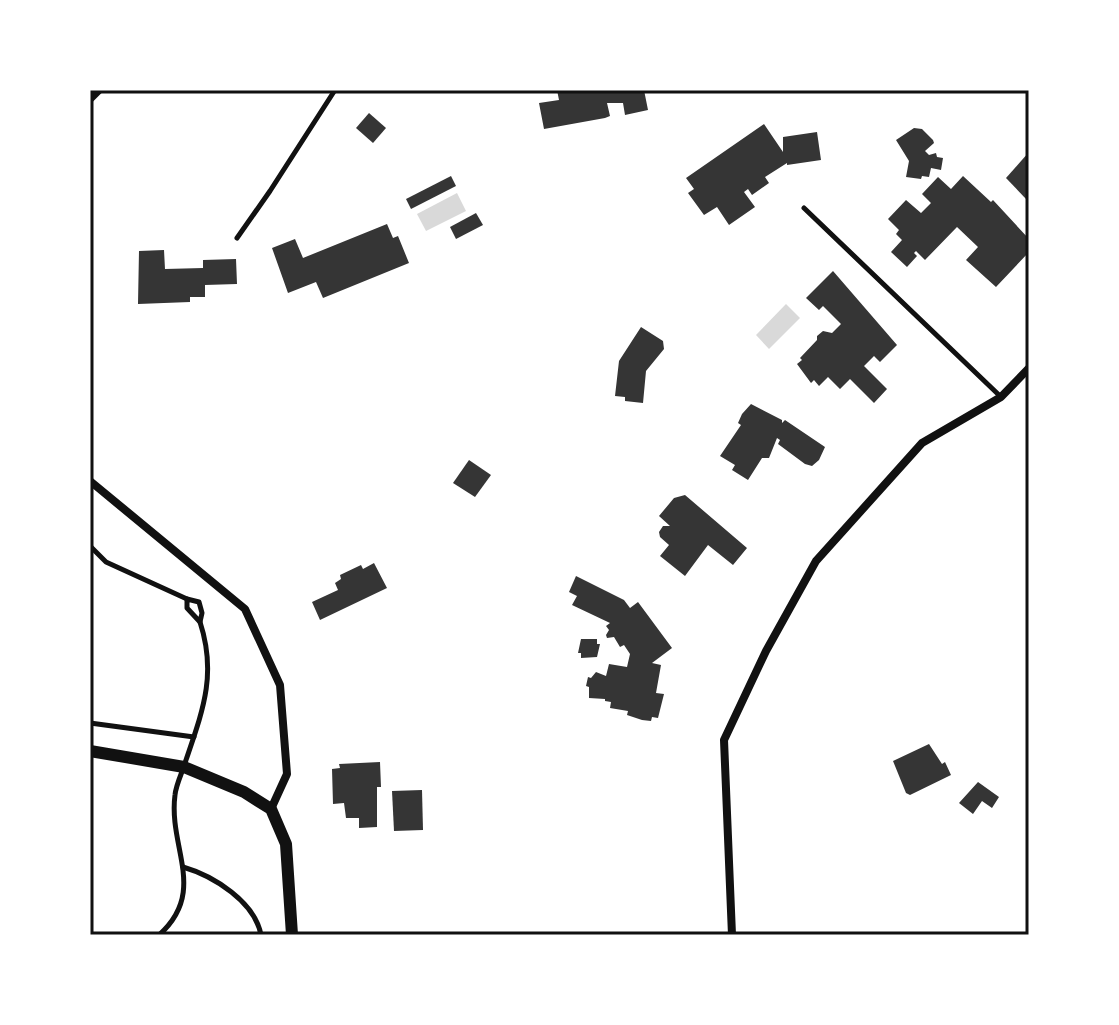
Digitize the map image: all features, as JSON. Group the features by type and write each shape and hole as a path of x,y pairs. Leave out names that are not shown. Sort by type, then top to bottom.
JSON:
{"street":[{"path":"90,99 99,90"},
{"path":"732,935 724,740 766,651 816,561 922,443 1001,397 1029,368"},
{"path":"90,481 245,609 280,685 287,774 271,809"},
{"path":"90,751 184,767 244,792 271,809 286,844 292,935"}],"lane":[{"path":"237,238 335,90"},
{"path":"804,208 1001,397"},
{"path":"90,546 106,562 199,602 202,613 200,622"},
{"path":"159,935 180,911 184,891 174,794 209,682 208,647 200,622 187,608 187,599"},
{"path":"90,723 194,737"},
{"path":"183,867 199,872 246,905 259,923 261,935"}],"shaded area":[{"path":"457,193 466,211 426,231 417,214"},
{"path":"786,304 800,318 769,349 756,335"}],"building":[{"path":"557,90 644,90 648,110 625,115 623,103 607,103 610,116 544,129 539,103 559,100"},
{"path":"369,113 386,128 373,143 356,128"},
{"path":"764,124 783,152 783,137 817,132 821,160 787,163 765,177 769,183 752,195 748,189 744,192 755,207 729,225 717,207 704,215 688,193 694,189 686,178"},
{"path":"914,128 922,129 933,140 934,143 925,151 943,158 941,170 931,168 929,177 922,176 921,179 906,177 909,161 896,140"},
{"path":"1029,152 1029,196 1026,199 1006,178"},
{"path":"451,176 456,186 411,209 406,199"},
{"path":"963,176 991,202 993,200 1029,239 1029,252 996,287 966,260 978,247 957,227 925,260 916,251 917,256 907,267 891,252 902,240 896,234 899,230 888,219 906,200 921,213 931,203 922,194 938,177 951,189"},
{"path":"476,213 483,225 456,239 450,227"},
{"path":"387,224 393,238 398,236 409,263 323,298 316,282 288,293 272,248 295,239 303,258"},
{"path":"164,250 165,269 203,268 203,260 236,259 237,284 205,285 205,297 190,297 190,302 138,304 139,251"},
{"path":"833,271 897,345 880,362 874,356 864,366 887,389 874,403 850,379 840,389 828,377 819,386 814,380 811,383 797,364 817,336 823,331 832,333 841,324 823,306 819,310 806,298"},
{"path":"641,327 663,341 664,349 646,371 643,403 625,401 625,397 615,396 619,361"},
{"path":"751,404 782,420 782,423 785,420 825,447 819,460 812,466 805,464 778,444 780,440 777,438 769,458 762,458 748,480 732,470 735,465 720,456 741,425 738,423 742,414"},
{"path":"469,460 491,475 475,497 453,483"},
{"path":"685,495 747,548 733,565 708,545 685,576 660,556 669,545 659,532 663,526 670,526 659,516 674,498"},
{"path":"374,563 387,588 320,620 312,602 338,590 335,583 341,579 340,575 361,565 363,569"},
{"path":"576,576 624,600 630,608 638,602 672,648 652,663 661,665 656,693 664,694 658,718 642,720 627,715 628,711 610,708 611,702 605,699 589,698 589,687 586,686 588,677 591,678 596,672 606,676 609,664 627,667 630,654 624,645 620,647 614,637 607,638 609,630 606,626 610,623 572,605 577,596 569,592"},
{"path":"581,639 597,639 597,644 600,644 597,657 581,658 581,653 578,653"},
{"path":"929,744 942,764 945,762 951,775 910,795 906,793 893,761"},
{"path":"380,762 377,827 359,828 359,818 346,818 344,803 333,804 332,769 340,768 339,764"},
{"path":"978,782 999,797 992,808 982,801 973,814 959,803"},
{"path":"422,790 423,830 394,831 392,791"}]}
